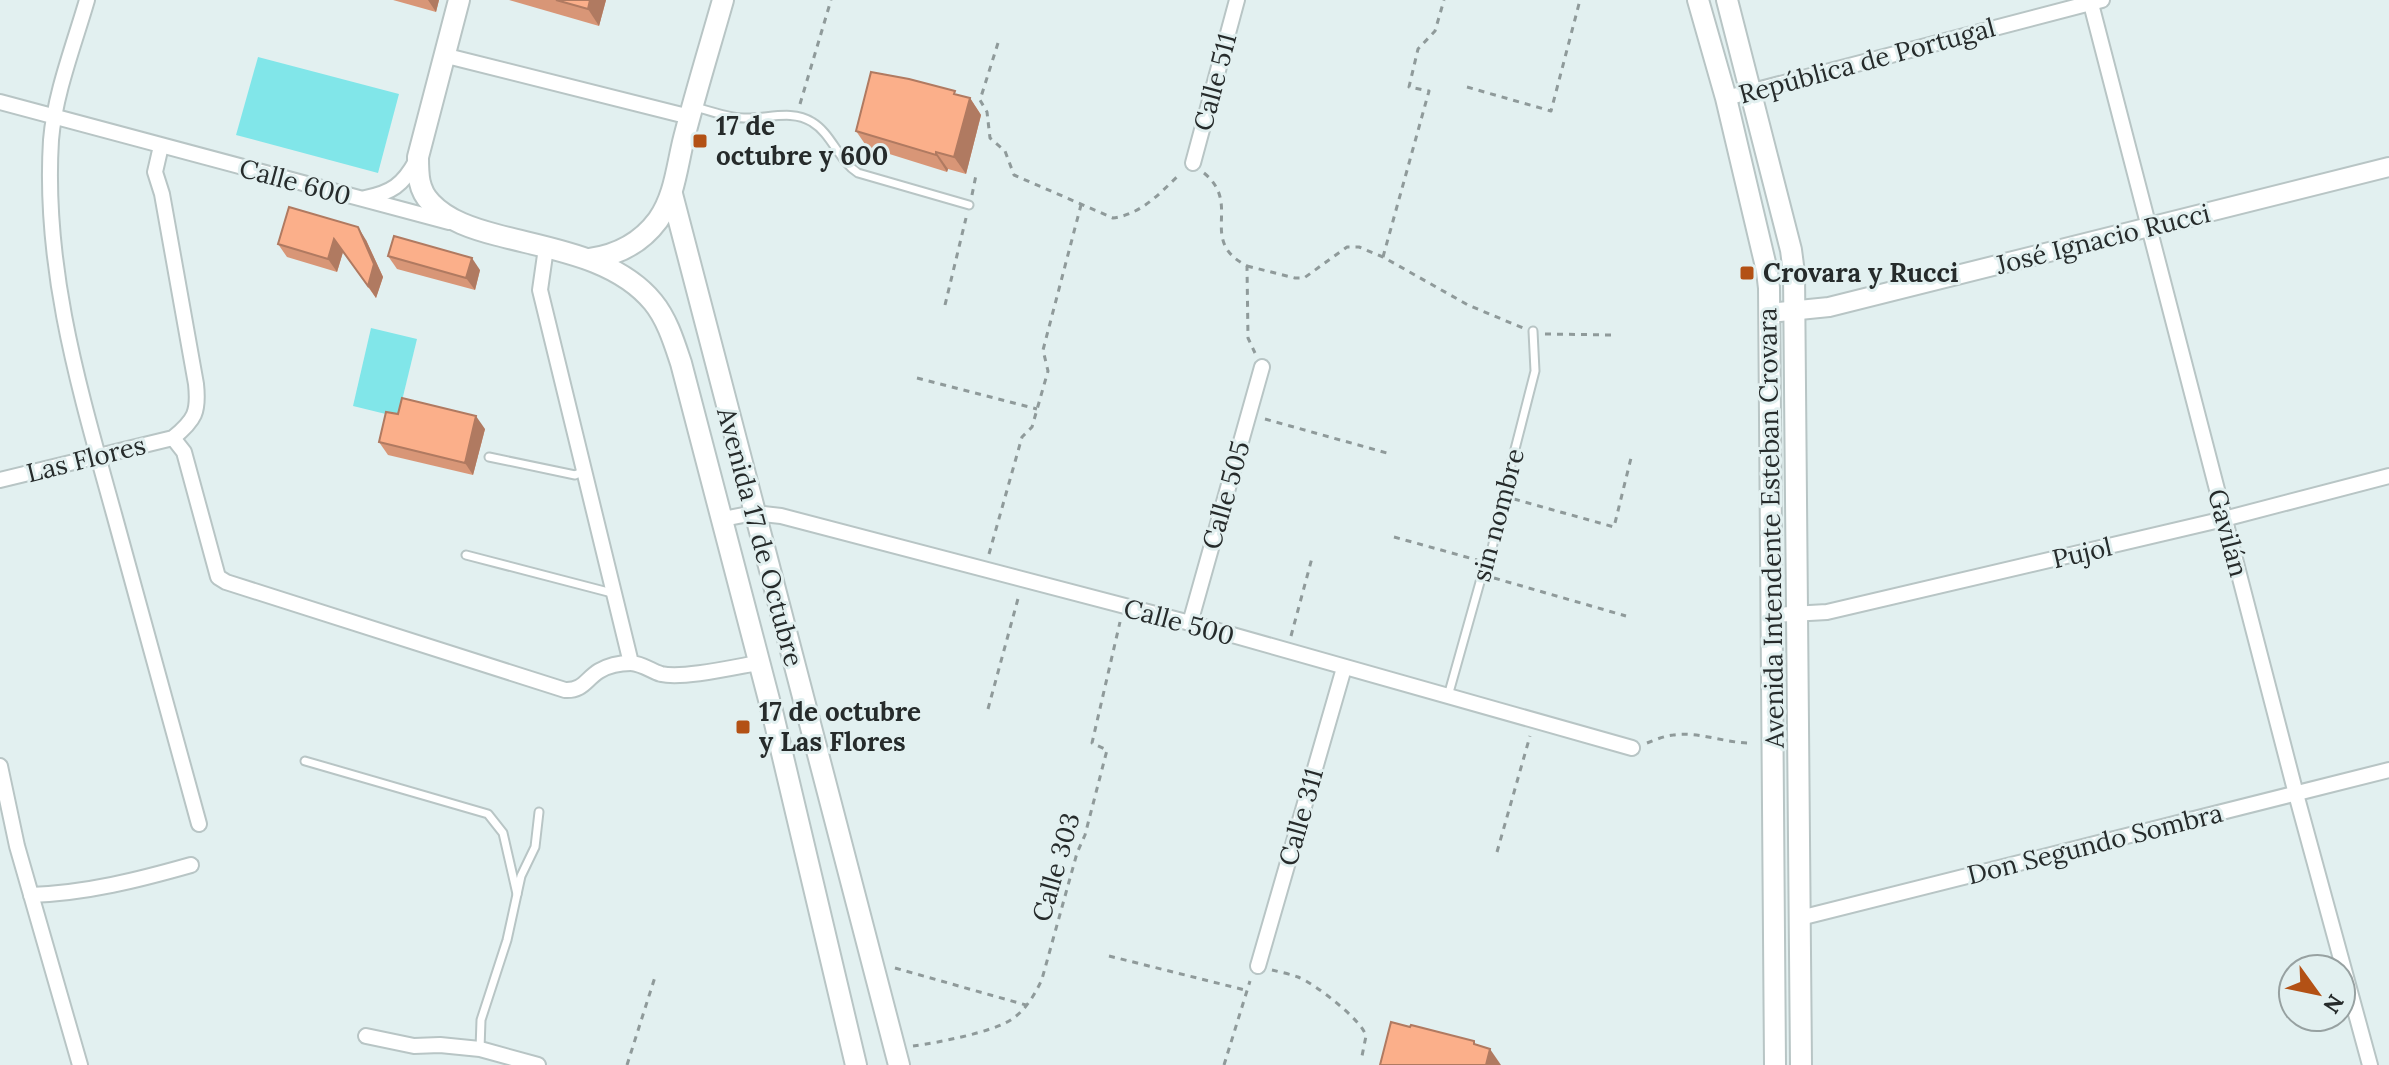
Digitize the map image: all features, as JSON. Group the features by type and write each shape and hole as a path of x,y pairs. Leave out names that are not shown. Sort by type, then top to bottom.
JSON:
{"main road":[{"path":"459,0 418,157 418,180 430,203 468,227"},
{"path":"590,259 609,256 633,245 660,217 672,194 723,0"},
{"name":"Avenida Intendente Esteban Crovara","path":"1698,0 1726,98 1767,271 1773,615 1775,1065"},
{"name":"Avenida Intendente Esteban Crovara","path":"1727,0 1791,250 1795,312 1801,1065"},
{"name":"Avenida 17 de Octubre","path":"672,194 897,1056"},
{"name":"Calle 600","path":"468,227 590,259"},
{"name":"Avenida 17 de Octubre","path":"590,259 641,290 652,301 662,316 681,363 773,715 856,1065"}],"street":[{"path":"87,0 54,117 50,174 59,298 63,325 97,455 199,824"},
{"name":"Calle 511","path":"1193,163 1237,0"},
{"name":"República de Portugal","path":"1726,98 2094,1"},
{"name":"Gavilán","path":"2094,1 2224,519 2370,1065"},
{"path":"443,55 692,112"},
{"name":"Calle 600","path":"0,102 468,227"},
{"path":"161,146 155,172 197,396 196,411 190,424 173,438 184,452 218,577 565,690 582,687 601,669 618,663 640,663 661,674 676,675 758,663"},
{"path":"361,199 387,194 397,188 407,178 418,157"},
{"name":"José Ignacio Rucci","path":"1769,313 1829,307 2389,167"},
{"path":"546,248 540,290 631,663"},
{"name":"Calle 505","path":"1190,623 1262,367"},
{"name":"Las Flores","path":"0,480 173,438"},
{"name":"Pujol","path":"1773,615 1827,612 2224,519 2389,476"},
{"name":"Calle 500","path":"723,519 754,513 781,516 1190,623 1632,748"},
{"name":"Calle 311","path":"1258,966 1344,668"},
{"path":"0,766 6,821 31,895 80,1065"},
{"name":"Don Segundo Sombra","path":"1800,918 2389,770"},
{"path":"31,895 127,883 191,865"},
{"path":"366,1036 414,1046 480,1049 538,1065"}],"lane":[{"path":"692,112 741,118 797,116 813,122 847,166 858,173 969,205"},
{"name":"sin nombre","path":"1448,696 1482,575 1489,563 1535,371 1533,331"},
{"path":"489,457 575,475 584,471"},
{"path":"466,555 614,594"},
{"path":"305,761 488,814 503,833 517,894"},
{"path":"480,1049 481,1020 507,940 521,876 535,847 539,812"}],"path":[{"path":"797,116 831,0"},
{"path":"1383,257 1429,91 1409,87 1418,49 1435,31 1444,0"},
{"path":"1467,87 1551,111 1580,0"},
{"path":"998,43 980,100 987,112 990,138 1005,151 1014,175 1113,218 1126,216 1143,207 1193,163 1215,182 1221,194 1223,246 1228,254 1247,266 1304,278 1347,247 1370,250 1468,305 1508,323 1533,331 1613,335"},
{"path":"945,305 976,175"},
{"path":"985,570 1022,437 1032,427 1048,371 1043,350 1081,205"},
{"path":"1247,266 1248,338 1262,367"},
{"path":"917,378 1037,409"},
{"path":"1249,414 1387,453"},
{"path":"1503,496 1614,527 1632,454"},
{"path":"1394,537 1489,563"},
{"path":"1286,651 1312,558"},
{"path":"1482,575 1626,616"},
{"path":"988,709 1023,580"},
{"name":"Calle 303","path":"897,1056 1012,1019 1036,994 1107,750 1092,743 1123,607"},
{"path":"1497,852 1534,721"},
{"path":"1632,748 1673,735 1753,743"},
{"path":"1109,956 1245,990"},
{"path":"1224,1065 1245,990 1258,966 1299,977 1358,1021 1366,1036 1362,1056"},
{"path":"888,967 1026,1005"},
{"path":"627,1065 655,977"}],"shaded area":[{"path":"258,57 399,94 378,173 236,135"},
{"path":"371,328 417,339 398,417 353,406"}],"building":[{"path":"556,0 590,0 588,9"},
{"path":"871,72 955,91 954,94 970,98 954,157 936,152 936,155 856,131"},
{"path":"289,207 358,227 374,264 368,286 334,239 328,259 278,244"},
{"path":"394,236 472,258 466,278 388,256"},
{"path":"402,398 476,416 465,463 379,442 386,412 398,414"},
{"path":"1391,1022 1474,1041 1474,1044 1490,1049 1486,1065 1380,1065"}],"place":[{"name":"17 de octubre y 600","path":"700,141"},
{"name":"Crovara y Rucci","path":"1747,273"},
{"name":"17 de octubre y Las Flores","path":"743,727"}]}
